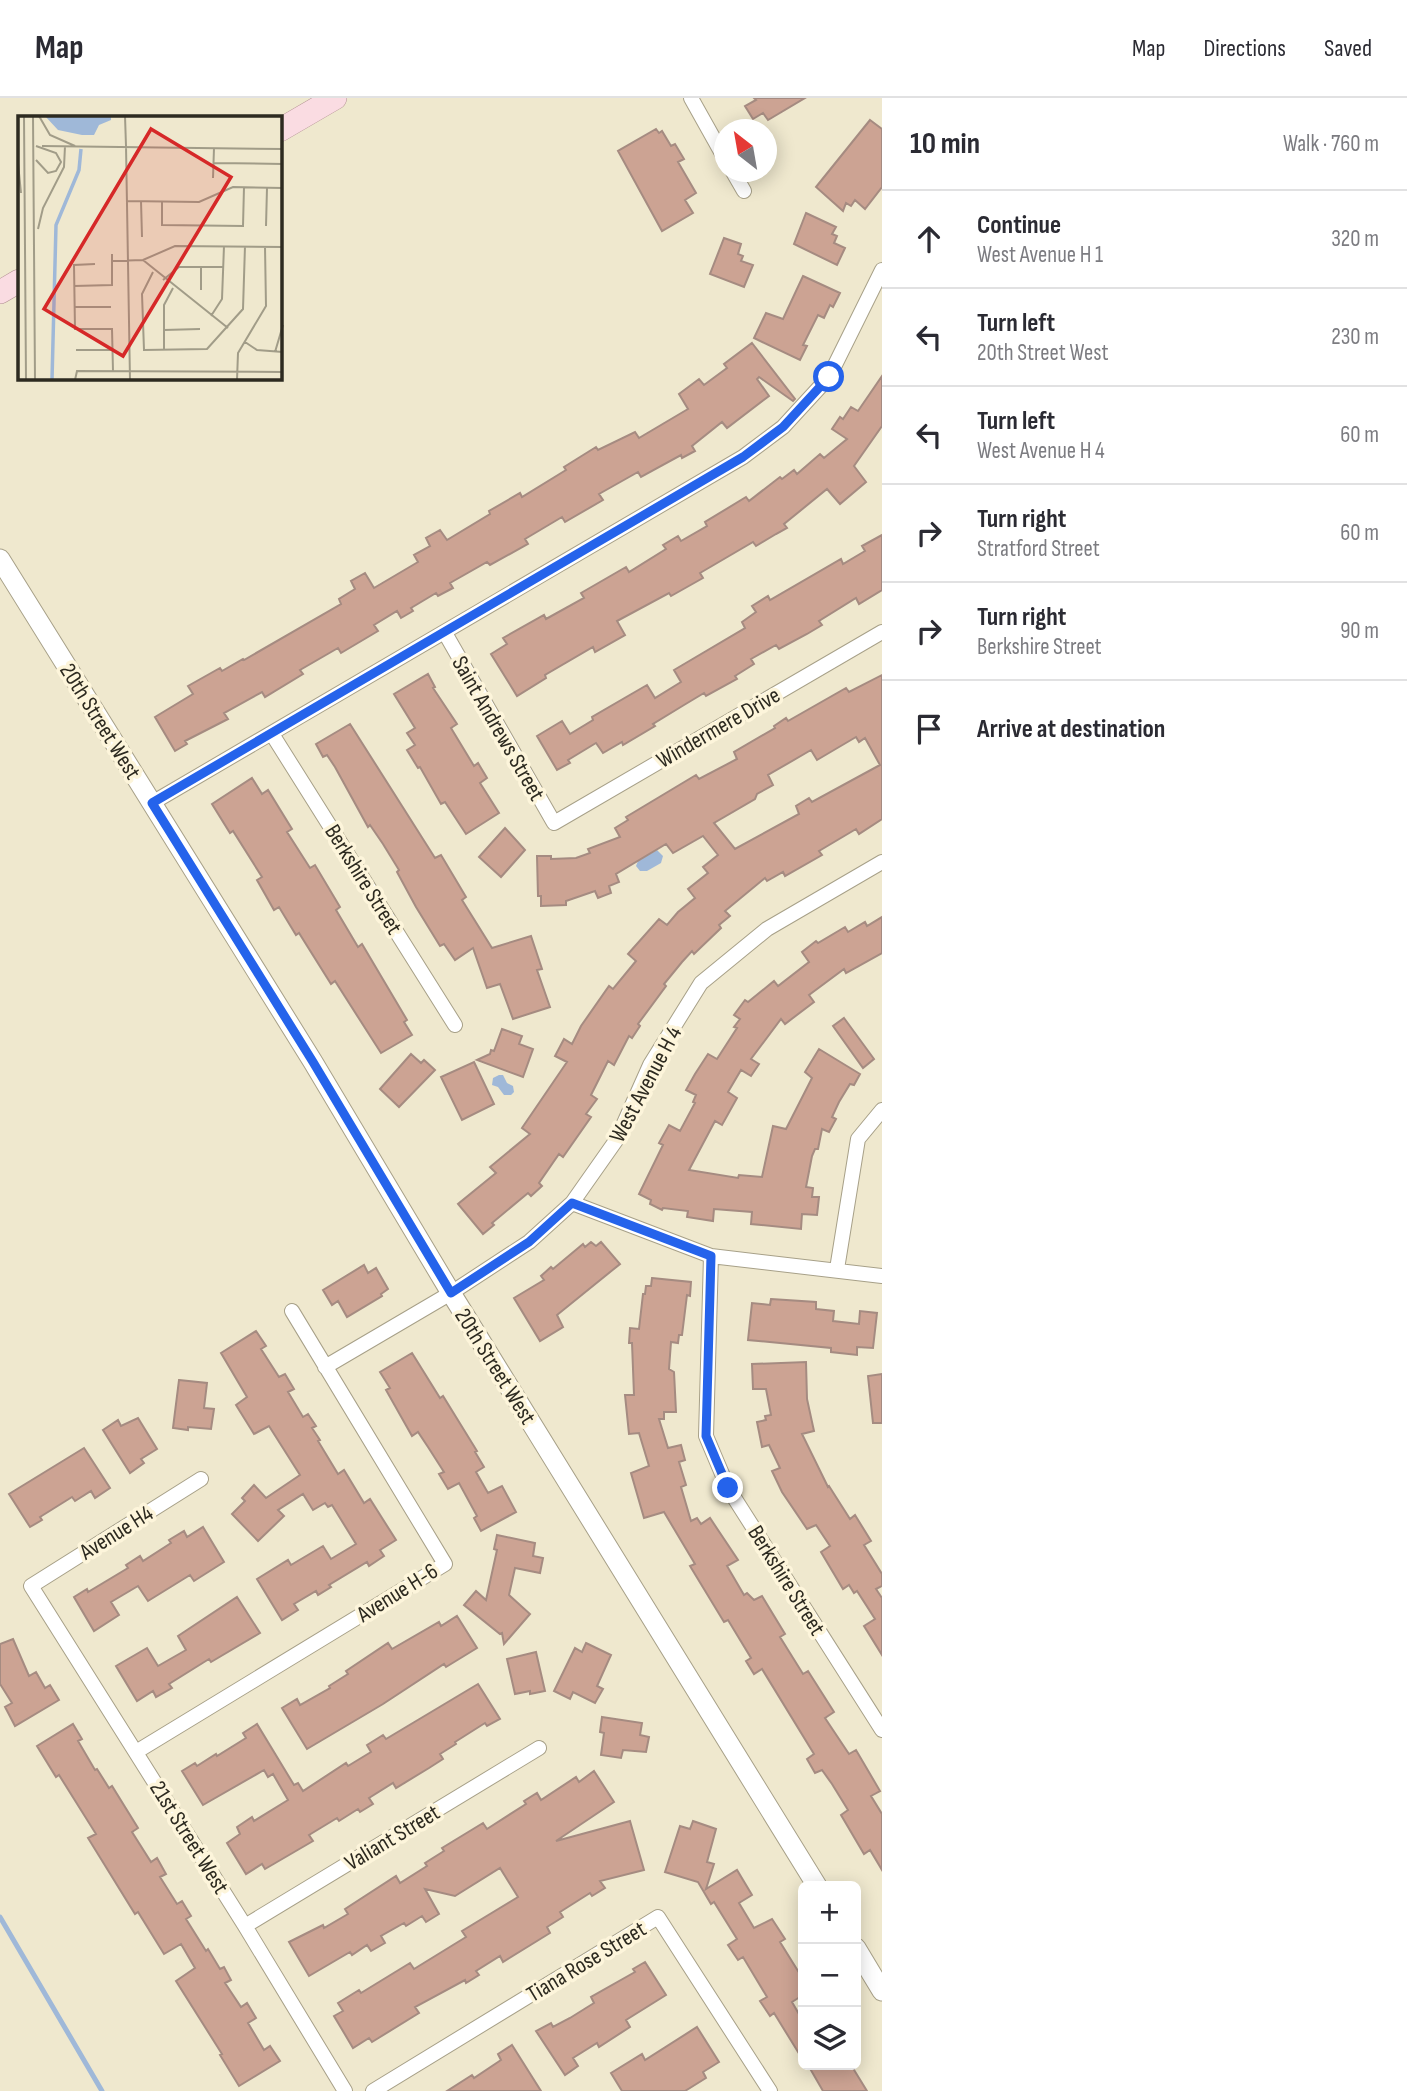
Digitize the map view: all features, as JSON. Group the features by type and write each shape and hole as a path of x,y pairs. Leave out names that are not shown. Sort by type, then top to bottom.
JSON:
{"main road":[{"path":"282,129 335,98"},
{"path":"0,292 18,282"},
{"name":"20th Street West","path":"0,559 313,1062 451,1293 814,1881"},
{"path":"861,1956 882,1991"}],"street":[{"path":"691,98 714,139"},
{"path":"739,182 744,191"},
{"path":"152,803 743,457 783,427 829,377 882,270"},
{"name":"Windermere Drive","path":"554,823 882,632"},
{"name":"Saint Andrews Street","path":"445,633 554,823"},
{"name":"Berkshire Street","path":"272,734 455,1024"},
{"name":"West Avenue H 4","path":"451,1293 529,1242 572,1203 617,1139 650,1065 701,984 767,929 882,862"},
{"path":"837,1269 858,1139 882,1110"},
{"path":"572,1203 711,1256 882,1276"},
{"name":"Berkshire Street","path":"711,1256 706,1436 728,1488 882,1730"},
{"path":"325,1367 451,1293"},
{"name":"Avenue H-6","path":"136,1752 445,1564 292,1311"},
{"name":"Avenue H4","path":"31,1586 201,1479"},
{"name":"21st Street West","path":"31,1586 245,1926 345,2091"},
{"name":"Valiant Street","path":"245,1926 539,1748"},
{"name":"Tiana Rose Street","path":"373,2091 658,1917 765,2089"}],"water":[{"path":"657,850 663,856 661,863 647,871 640,871 636,866 638,861"},
{"path":"503,1075 507,1083 513,1086 514,1092 511,1095 504,1095 498,1087 492,1085 493,1078"}],"building":[{"path":"754,98 805,98 770,119 763,113 753,119 745,106 756,100"},
{"path":"870,120 882,129 882,187 865,209 855,200 851,206 846,203 843,211 816,187"},
{"path":"656,129 659,133 662,131 671,146 675,144 684,159 678,162 696,193 685,200 693,213 662,231 618,151"},
{"path":"806,213 836,227 832,234 837,236 834,243 845,248 837,265 794,244"},
{"path":"724,238 741,244 738,254 743,256 741,261 753,265 744,287 710,274"},
{"path":"803,276 840,293 824,318 818,315 803,345 807,346 800,360 754,338 766,313 783,319"},
{"path":"752,343 795,399 793,401 759,377 757,379 769,396 727,428 722,422 692,446 695,451 682,458 681,455 641,477 638,472 599,494 603,500 565,522 562,517 525,539 528,544 490,565 487,562 450,583 453,588 438,596 436,593 411,608 413,611 401,618 397,611 374,625 378,631 341,653 338,648 300,670 303,674 265,697 262,692 224,713 228,719 185,741 187,744 175,751 155,717 193,694 188,686 220,668 222,671 244,660 341,604 339,599 355,589 351,581 365,573 374,588 418,562 414,555 430,546 426,538 440,530 447,540 490,514 489,511 520,493 522,497 566,470 564,467 596,447 598,450 635,432 639,438 688,409 679,394 699,379 704,385 727,368 724,364"},
{"path":"882,376 882,426 854,466 866,482 840,504 827,489 784,524 787,528 756,546 753,542 700,573 703,578 617,621 625,635 595,652 593,647 545,675 546,678 517,696 491,654 507,644 503,638 544,615 546,619 584,598 581,593 626,567 629,572 666,549 663,545 678,536 681,541 707,526 705,522 746,497 749,501 780,477 782,479 794,470 797,474 820,454 824,458 847,439 832,429 840,417 843,419 851,407 858,411"},
{"path":"882,535 882,590 859,604 856,598 819,621 822,625 807,634 779,649 776,645 751,659 754,664 735,676 737,679 706,696 704,693 623,745 622,742 603,753 596,743 557,770 537,736 562,721 570,734 593,720 592,717 647,685 655,698 681,682 674,670 745,628 742,622 756,612 752,606 768,596 770,600 841,559 843,564 865,551 862,546"},
{"path":"428,674 435,687 433,688 457,724 451,728 474,766 478,763 487,778 480,783 499,813 466,834 445,802 441,804 407,750 415,745 407,733 415,728 394,694"},
{"path":"882,675 882,819 859,834 856,829 819,851 822,855 785,876 783,872 767,881 765,878 725,911 730,916 719,925 721,928 682,962 664,984 666,986 638,1024 640,1026 632,1038 629,1036 614,1065 608,1061 591,1095 597,1099 586,1114 591,1117 563,1157 559,1154 539,1183 542,1186 531,1196 528,1193 483,1234 458,1204 496,1173 490,1167 530,1134 522,1128 567,1062 555,1056 564,1039 572,1044 609,986 613,989 636,961 628,954 659,919 667,925 695,898 688,889 708,873 703,867 718,855 703,836 673,853 666,844 616,874 619,882 609,886 611,893 598,898 595,891 566,901 566,905 541,906 541,896 538,896 537,856 551,856 551,859 576,858 590,853 588,849 620,837 615,828 628,820 626,817 696,775 699,779 737,759 734,752 775,728 774,726 786,718 788,721 846,688 849,692","holes":["856,737 859,742 865,738 880,765 812,802 809,798 796,806 799,814 735,849 714,823 773,785 768,775 811,750 817,760"]},
{"path":"350,724 435,858 441,855 466,897 462,900 492,948 531,936 542,969 537,970 550,1007 513,1019 500,984 487,988 473,948 455,960 444,944 440,946 397,872 399,870 370,825 368,827 335,767 327,755 323,757 316,744"},
{"path":"252,778 262,794 268,790 292,829 287,832 310,868 315,865 340,907 336,910 358,947 362,944 407,1020 404,1022 412,1035 381,1053 335,981 331,984 279,907 274,910 257,880 262,877 212,804"},
{"path":"505,828 525,850 501,877 479,857"},
{"path":"882,917 882,953 846,973 844,969 809,995 814,1002 785,1024 781,1019 751,1059 759,1064 751,1076 741,1070 728,1092 737,1098 722,1125 715,1121 689,1170 738,1178 739,1175 762,1177 773,1126 786,1129 812,1078 805,1072 819,1049 860,1074 839,1102 832,1117 836,1119 829,1132 822,1129 818,1149 815,1149 812,1156 806,1187 813,1188 812,1197 819,1197 817,1215 802,1214 801,1229 751,1224 752,1212 714,1209 713,1221 687,1217 688,1211 662,1210 650,1204 651,1200 639,1194 663,1145 659,1143 669,1125 680,1131 695,1103 693,1102 696,1095 686,1090 708,1054 717,1059 737,1028 734,1027 740,1019 734,1015 745,1000 748,1002 774,981 778,986 809,962 802,952 816,941 818,943 845,927 848,932 865,922 867,926"},
{"path":"844,1018 874,1059 863,1068 833,1026"},
{"path":"502,1029 522,1036 519,1044 533,1049 523,1077 477,1060 490,1054 491,1050 494,1051"},
{"path":"411,1054 421,1063 424,1060 435,1070 399,1107 380,1089"},
{"path":"474,1062 494,1104 462,1120 441,1077"},
{"path":"591,1242 596,1246 601,1242 620,1264 557,1315 563,1327 540,1341 514,1298 544,1280 541,1276 551,1267 553,1269 583,1244 585,1247"},
{"path":"364,1265 368,1273 376,1268 388,1289 382,1296 347,1317 338,1301 332,1305 323,1290"},
{"path":"652,1278 691,1282 682,1335 679,1335 678,1343 671,1342 669,1369 674,1372 676,1412 664,1412 664,1419 659,1419 668,1448 681,1445 685,1460 679,1462 686,1485 681,1487 691,1521 697,1518 701,1524 710,1518 738,1560 727,1566 744,1595 747,1593 754,1600 762,1596 785,1634 780,1637 803,1674 808,1671 834,1712 825,1718 849,1754 856,1750 880,1791 871,1796 882,1814 882,1870 870,1850 864,1854 841,1815 848,1810 832,1784 822,1770 815,1773 807,1759 814,1754 762,1669 754,1674 746,1661 751,1658 728,1620 724,1622 690,1566 695,1564 664,1512 644,1518 631,1473 649,1466 639,1433 629,1434 625,1395 634,1395 630,1328 639,1329 643,1294 646,1286 651,1286"},
{"path":"771,1299 816,1302 816,1309 834,1311 833,1321 859,1324 860,1311 877,1313 873,1348 857,1347 857,1355 831,1352 831,1348 748,1340 752,1303 770,1305"},
{"path":"256,1331 266,1346 261,1349 279,1377 285,1374 294,1389 288,1392 303,1417 308,1414 316,1426 312,1428 338,1474 344,1470 364,1503 370,1499 396,1540 380,1550 384,1556 369,1566 367,1562 329,1585 331,1587 318,1595 316,1591 294,1604 298,1610 282,1620 257,1579 288,1560 291,1565 323,1546 331,1559 356,1544 332,1505 328,1507 325,1503 313,1510 303,1494 278,1510 284,1516 258,1541 232,1514 245,1501 242,1498 254,1485 266,1498 300,1475 269,1426 254,1434 236,1405 247,1397 221,1353"},
{"path":"412,1353 477,1451 475,1452 484,1467 476,1472 488,1493 502,1486 516,1512 481,1531 474,1518 477,1516 459,1483 448,1489 439,1474 444,1472 418,1432 412,1436 386,1390 390,1388 380,1372"},
{"path":"806,1362 807,1399 814,1431 802,1434 828,1487 850,1519 855,1515 871,1541 864,1545 882,1574 882,1586 876,1589 882,1598 882,1655 864,1626 875,1619 857,1591 854,1593 849,1585 843,1589 821,1552 830,1546 816,1525 807,1529 782,1492 772,1471 780,1468 769,1445 762,1447 757,1422 766,1420 765,1416 771,1415 766,1389 753,1389 752,1364"},
{"path":"882,1374 882,1423 873,1423 868,1376"},
{"path":"179,1380 207,1383 204,1408 214,1409 211,1429 173,1428"},
{"path":"138,1418 157,1449 141,1459 144,1463 130,1473 103,1430 118,1420 121,1426"},
{"path":"84,1448 110,1488 95,1498 91,1491 75,1501 72,1497 40,1517 42,1520 30,1527 9,1494"},
{"path":"203,1527 224,1562 194,1581 190,1575 148,1601 138,1586 111,1602 119,1615 94,1631 74,1597 87,1589 88,1592 128,1568 126,1565 140,1556 143,1561 184,1531 187,1537"},
{"path":"497,1535 535,1543 533,1556 543,1558 540,1573 515,1568 509,1595 530,1614 504,1644 502,1633 464,1605 476,1591 486,1600 497,1550 494,1549"},
{"path":"237,1597 260,1633 211,1662 209,1659 169,1684 172,1688 156,1697 153,1691 137,1701 116,1666 147,1648 158,1666 186,1650 178,1636"},
{"path":"457,1616 477,1648 446,1667 444,1664 307,1749 282,1708 297,1699 300,1705 330,1688 329,1686 348,1674 346,1671 388,1643 392,1649 439,1622 441,1626"},
{"path":"13,1639 29,1676 36,1672 45,1688 50,1685 59,1700 15,1726 5,1707 12,1703 0,1684 0,1644"},
{"path":"586,1643 611,1655 597,1686 603,1689 595,1703 573,1692 570,1699 554,1691 575,1648 582,1652"},
{"path":"536,1652 545,1691 515,1694 507,1659"},
{"path":"478,1684 500,1719 487,1726 485,1723 455,1742 456,1744 440,1754 443,1759 396,1788 393,1783 369,1798 373,1804 360,1812 358,1809 339,1821 337,1818 309,1835 313,1841 265,1869 262,1864 246,1874 227,1843 240,1834 237,1827 252,1817 254,1821 288,1800 273,1774 268,1777 264,1770 203,1805 182,1771 195,1763 197,1766 216,1754 217,1756 246,1738 243,1733 257,1724 294,1785 298,1783 303,1791 346,1763 348,1766 371,1752 367,1745 383,1735 386,1739"},
{"path":"602,1717 642,1723 640,1735 649,1737 646,1752 623,1750 621,1758 601,1755 604,1733 600,1732"},
{"path":"73,1724 82,1739 78,1741 95,1770 97,1769 109,1788 112,1786 138,1828 132,1832 151,1862 157,1858 166,1874 160,1877 177,1904 182,1901 191,1916 186,1919 220,1969 224,1967 231,1980 225,1983 241,2007 247,2003 256,2018 248,2023 264,2050 270,2046 280,2061 239,2086 176,1981 195,1968 181,1944 164,1954 138,1912 135,1914 88,1838 96,1834 59,1775 56,1777 37,1746"},
{"path":"594,1771 614,1802 556,1841 630,1821 644,1870 600,1881 605,1888 592,1896 590,1893 560,1912 563,1917 547,1927 550,1933 503,1962 500,1956 476,1971 479,1975 466,1983 465,1980 415,2007 419,2013 372,2042 369,2038 353,2048 334,2016 343,2011 338,2003 359,1990 361,1993 410,1963 414,1969 466,1937 462,1931 518,1897 500,1868 455,1896 425,1889 439,1914 426,1922 422,1916 406,1926 404,1923 381,1936 385,1943 371,1951 367,1945 309,1976 289,1942 323,1925 324,1928 348,1914 345,1909 396,1876 400,1883 427,1866 425,1863 444,1851 442,1848 483,1823 487,1829 526,1804 524,1801 537,1793 541,1800 576,1777 579,1782"},
{"path":"693,1821 716,1829 707,1862 714,1864 706,1889 737,1870 752,1895 739,1903 754,1928 772,1919 785,1939 780,1942 798,1971 798,1998 792,2002 798,2012 798,2052 774,2013 770,2016 760,2001 767,1997 743,1957 738,1960 728,1945 737,1939 714,1902 711,1904 698,1882 665,1872 680,1826 690,1829"},
{"path":"645,1962 666,1995 626,2020 630,2027 599,2047 597,2043 573,2058 578,2066 565,2075 536,2031 551,2023 553,2027 594,2003 591,1997 635,1972 633,1969"},
{"path":"697,2027 719,2062 703,2072 706,2078 685,2091 622,2091 611,2073 642,2054 645,2060"},
{"path":"512,2045 541,2091 447,2091 472,2075 474,2078 501,2060 498,2054"},
{"path":"811,2070 854,2070 867,2091 823,2091"}],"waterway":[{"path":"0,1917 102,2091"}],"route":[{"path":"728,1488 706,1436 711,1256 572,1203 529,1242 451,1293 313,1062 152,803 743,457 783,427 829,377"}]}
